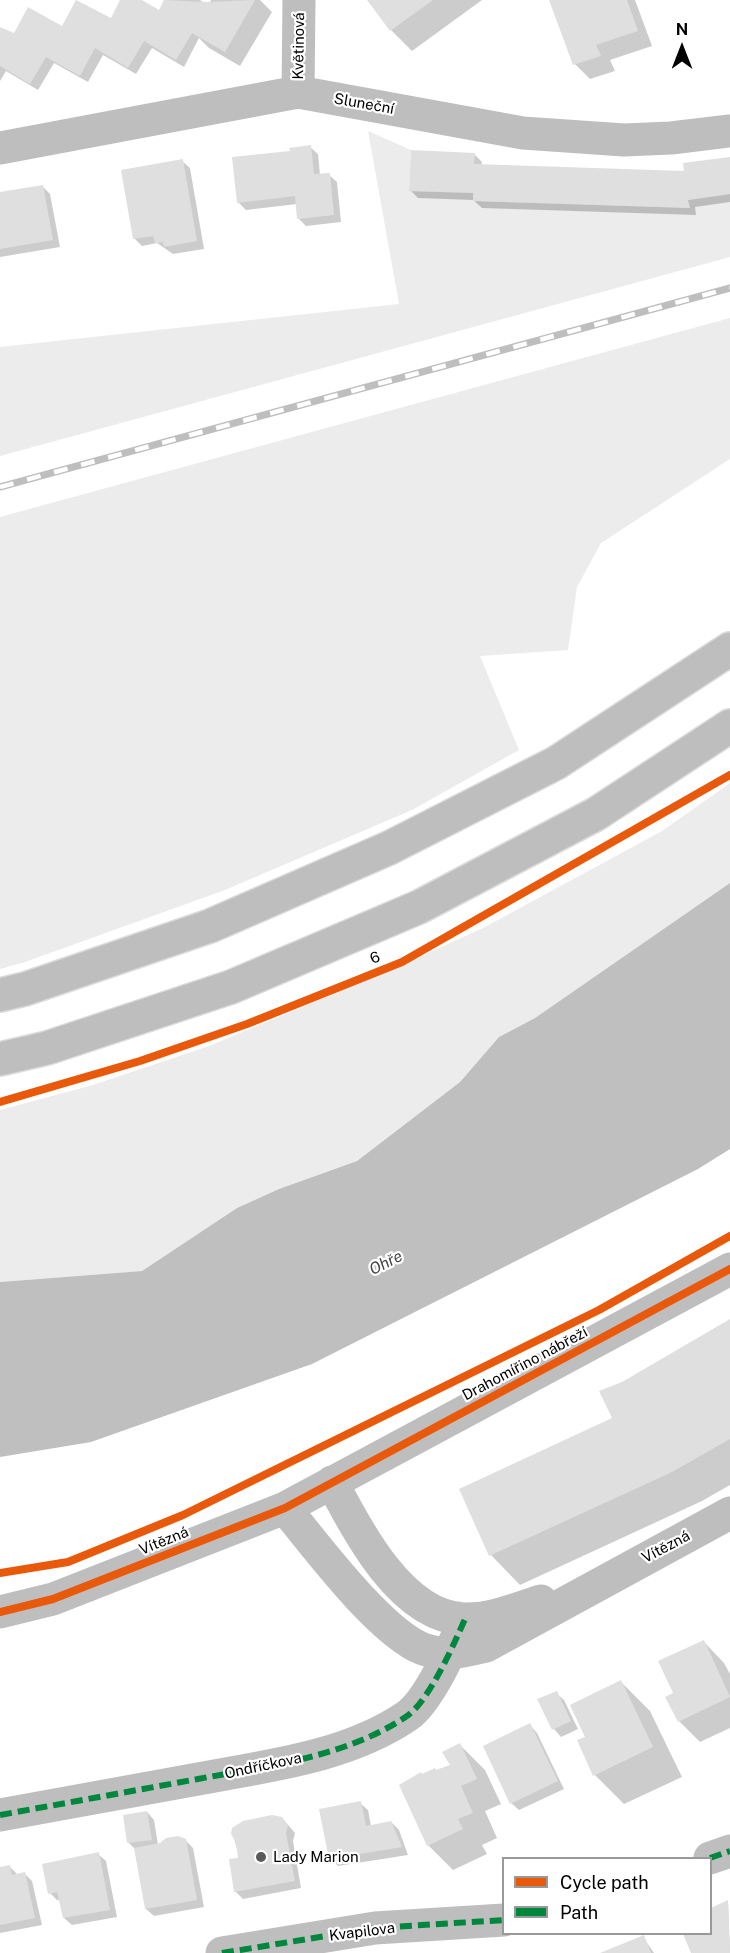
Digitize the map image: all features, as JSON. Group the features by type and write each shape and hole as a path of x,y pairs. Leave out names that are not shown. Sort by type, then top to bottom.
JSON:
{"main road":[{"name":"Květinová","path":"298,92 299,0"},
{"name":"Sluneční","path":"0,148 298,92 523,133 624,140 671,138 730,131"},
{"path":"0,995 25,989 210,926 389,848 556,763 730,648"},
{"name":"6","path":"0,1059 47,1048 231,987 419,907 596,814 730,726"},
{"name":"Drahomířino nábřeží","path":"332,1482 730,1269"},
{"name":"Vítězná","path":"0,1612 53,1599 285,1508 332,1482 364,1541 385,1568 414,1598 439,1615 465,1619 507,1612 601,1582"},
{"name":"Vítězná","path":"285,1508 325,1557 394,1633 424,1649 450,1654 486,1647 730,1513"},
{"name":"Ondříčkova","path":"0,1815 229,1773 339,1748 409,1716 450,1654 465,1619"},
{"path":"712,1857 730,1851"},
{"name":"Kvapilova","path":"222,1953 375,1928 502,1920"}],"shaded area":[{"path":"368,131 411,150 409,191 473,193 473,201 689,208 688,200 730,194 730,257 0,456 0,347 399,304"},
{"path":"730,318 730,459 601,543 577,587 568,650 480,656 519,750 412,810 225,890 0,969 0,517"},
{"path":"730,783 730,883 535,1018 499,1037 460,1082 357,1161 279,1189 237,1208 142,1271 0,1282 0,1110 93,1085 209,1046 393,969 483,928 662,831"}],"water":[{"name":"Ohře","path":"730,883 730,1149 698,1169 312,1364 91,1442 0,1457 0,1282 142,1271 237,1208 279,1189 357,1161 460,1082 499,1037 535,1018"}],"building":[{"path":"76,0 111,18 120,0 142,0 159,10 164,0 206,2 255,0 225,52 192,33 176,60 144,41 128,68 95,48 80,76 46,57 30,84 0,66 0,27 14,33 28,7 62,26"},
{"path":"367,0 433,0 390,31"},
{"path":"549,0 627,0 638,31 596,45 601,56 573,65"},
{"path":"311,145 314,174 330,173 334,215 297,219 295,196 237,203 232,157 290,151 289,148"},
{"path":"411,150 475,153 474,164 684,171 683,163 730,157 730,194 688,200 690,208 473,201 473,193 409,191"},
{"path":"183,159 197,241 164,247 163,242 155,243 153,236 133,239 121,170"},
{"path":"43,185 53,240 0,249 0,192"},
{"path":"730,1319 730,1439 672,1472 489,1556 459,1489 612,1418 599,1391 622,1382"},
{"path":"704,1640 730,1697 678,1722 665,1697 673,1693 658,1661"},
{"path":"621,1680 653,1747 593,1776 577,1740 585,1737 570,1705"},
{"path":"557,1691 571,1721 552,1730 537,1699"},
{"path":"530,1723 558,1781 510,1804 483,1746"},
{"path":"460,1743 477,1779 461,1786 473,1813 458,1819 463,1829 427,1846 399,1785 421,1772 422,1774 450,1765 442,1752"},
{"path":"361,1801 366,1826 391,1821 402,1847 329,1859 319,1809"},
{"path":"147,1811 152,1840 127,1843 123,1815"},
{"path":"272,1815 282,1817 288,1825 286,1833 295,1881 234,1892 229,1859 238,1858 236,1842 231,1834 232,1828 243,1821"},
{"path":"178,1836 186,1839 197,1900 145,1909 134,1848 160,1843 166,1838"},
{"path":"99,1852 110,1910 63,1918 57,1892 48,1894 42,1864"},
{"path":"10,1865 12,1875 25,1872 35,1918 0,1925 0,1867"},
{"path":"728,1900 730,1953 691,1953 683,1935 712,1935 712,1908"},
{"path":"644,1935 651,1953 600,1953"}],"railway":[{"path":"0,487 730,288"}],"marked path":[{"path":"0,1815 279,1764 333,1751 359,1741 384,1730 415,1709 440,1671 465,1619"},
{"path":"712,1857 730,1851"},
{"path":"222,1953 375,1928 502,1920"}],"cycle path":[{"name":"6","path":"0,1102 140,1061 247,1024 402,962 730,775"},
{"path":"0,1573 68,1562 183,1515 599,1310 730,1236"},
{"path":"0,1612 53,1599 285,1508 730,1269"}],"place":[{"name":"Lady Marion","path":"261,1857"}]}
